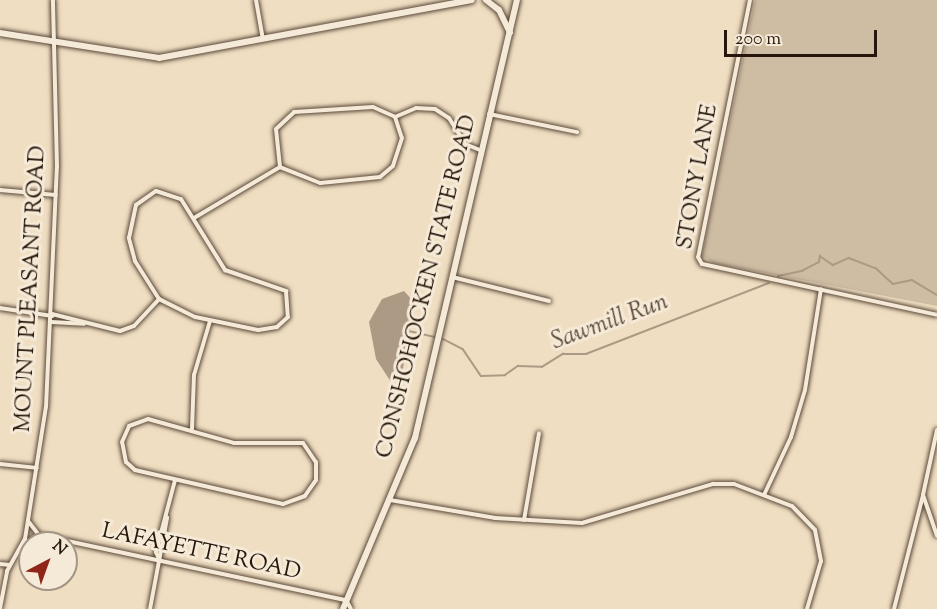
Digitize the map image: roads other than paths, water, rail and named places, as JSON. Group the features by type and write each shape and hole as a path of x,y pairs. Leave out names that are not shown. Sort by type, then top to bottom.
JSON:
{"main road":[{"path":"0,33 159,58 472,0"},
{"path":"486,0 499,10 510,33"},
{"name":"CONSHOHOCKEN STATE ROAD","path":"343,609 415,438 488,114 517,0"}],"street":[{"name":"MOUNT PLEASANT ROAD","path":"26,531 37,468 52,317 57,43 53,0"},
{"path":"256,0 263,38"},
{"name":"STONY LANE","path":"750,0 698,257 711,270 822,288 937,315"},
{"path":"280,167 276,129 294,112 373,107 395,117 421,107 439,110 465,144 480,150"},
{"path":"488,114 577,132"},
{"path":"280,167 320,183 380,177 401,148 395,117"},
{"path":"194,218 280,167"},
{"path":"0,190 56,195"},
{"path":"167,192 182,199 194,218 225,270 286,291 290,306 277,327 210,321 159,299 135,261 129,238 133,212 146,196 167,192"},
{"path":"452,277 549,301"},
{"path":"764,495 791,437 805,390 822,288"},
{"path":"0,308 85,324 128,329 159,299"},
{"path":"52,317 85,324"},
{"path":"192,429 194,375 210,321"},
{"path":"148,419 192,429 234,443 303,443 316,462 316,480 305,496 283,504 175,480 135,470 126,462 124,434 136,421 148,419"},
{"path":"894,609 937,430"},
{"path":"524,520 539,433"},
{"path":"0,464 37,468"},
{"path":"150,609 175,480"},
{"path":"390,500 524,520 592,522 721,483 764,495 799,511 819,540 820,569 807,609"},
{"path":"923,495 937,536"},
{"path":"160,561 156,552 167,518"},
{"path":"28,520 36,531"},
{"name":"LAFAYETTE ROAD","path":"78,543 346,600"},
{"name":"MOUNT PLEASANT ROAD","path":"0,608 10,565 18,552"},
{"path":"0,564 10,565"},
{"path":"346,600 351,609"}],"waterway":[{"name":"Sawmill Run","path":"778,276 802,271 819,262 820,256 833,265 849,258 877,269 893,284 912,280 937,295"},
{"name":"Sawmill Run","path":"443,339 463,349 481,376 505,375 518,366 542,367 563,354 586,354 769,283"},
{"name":"Sawmill Run","path":"409,331 434,337"}]}
